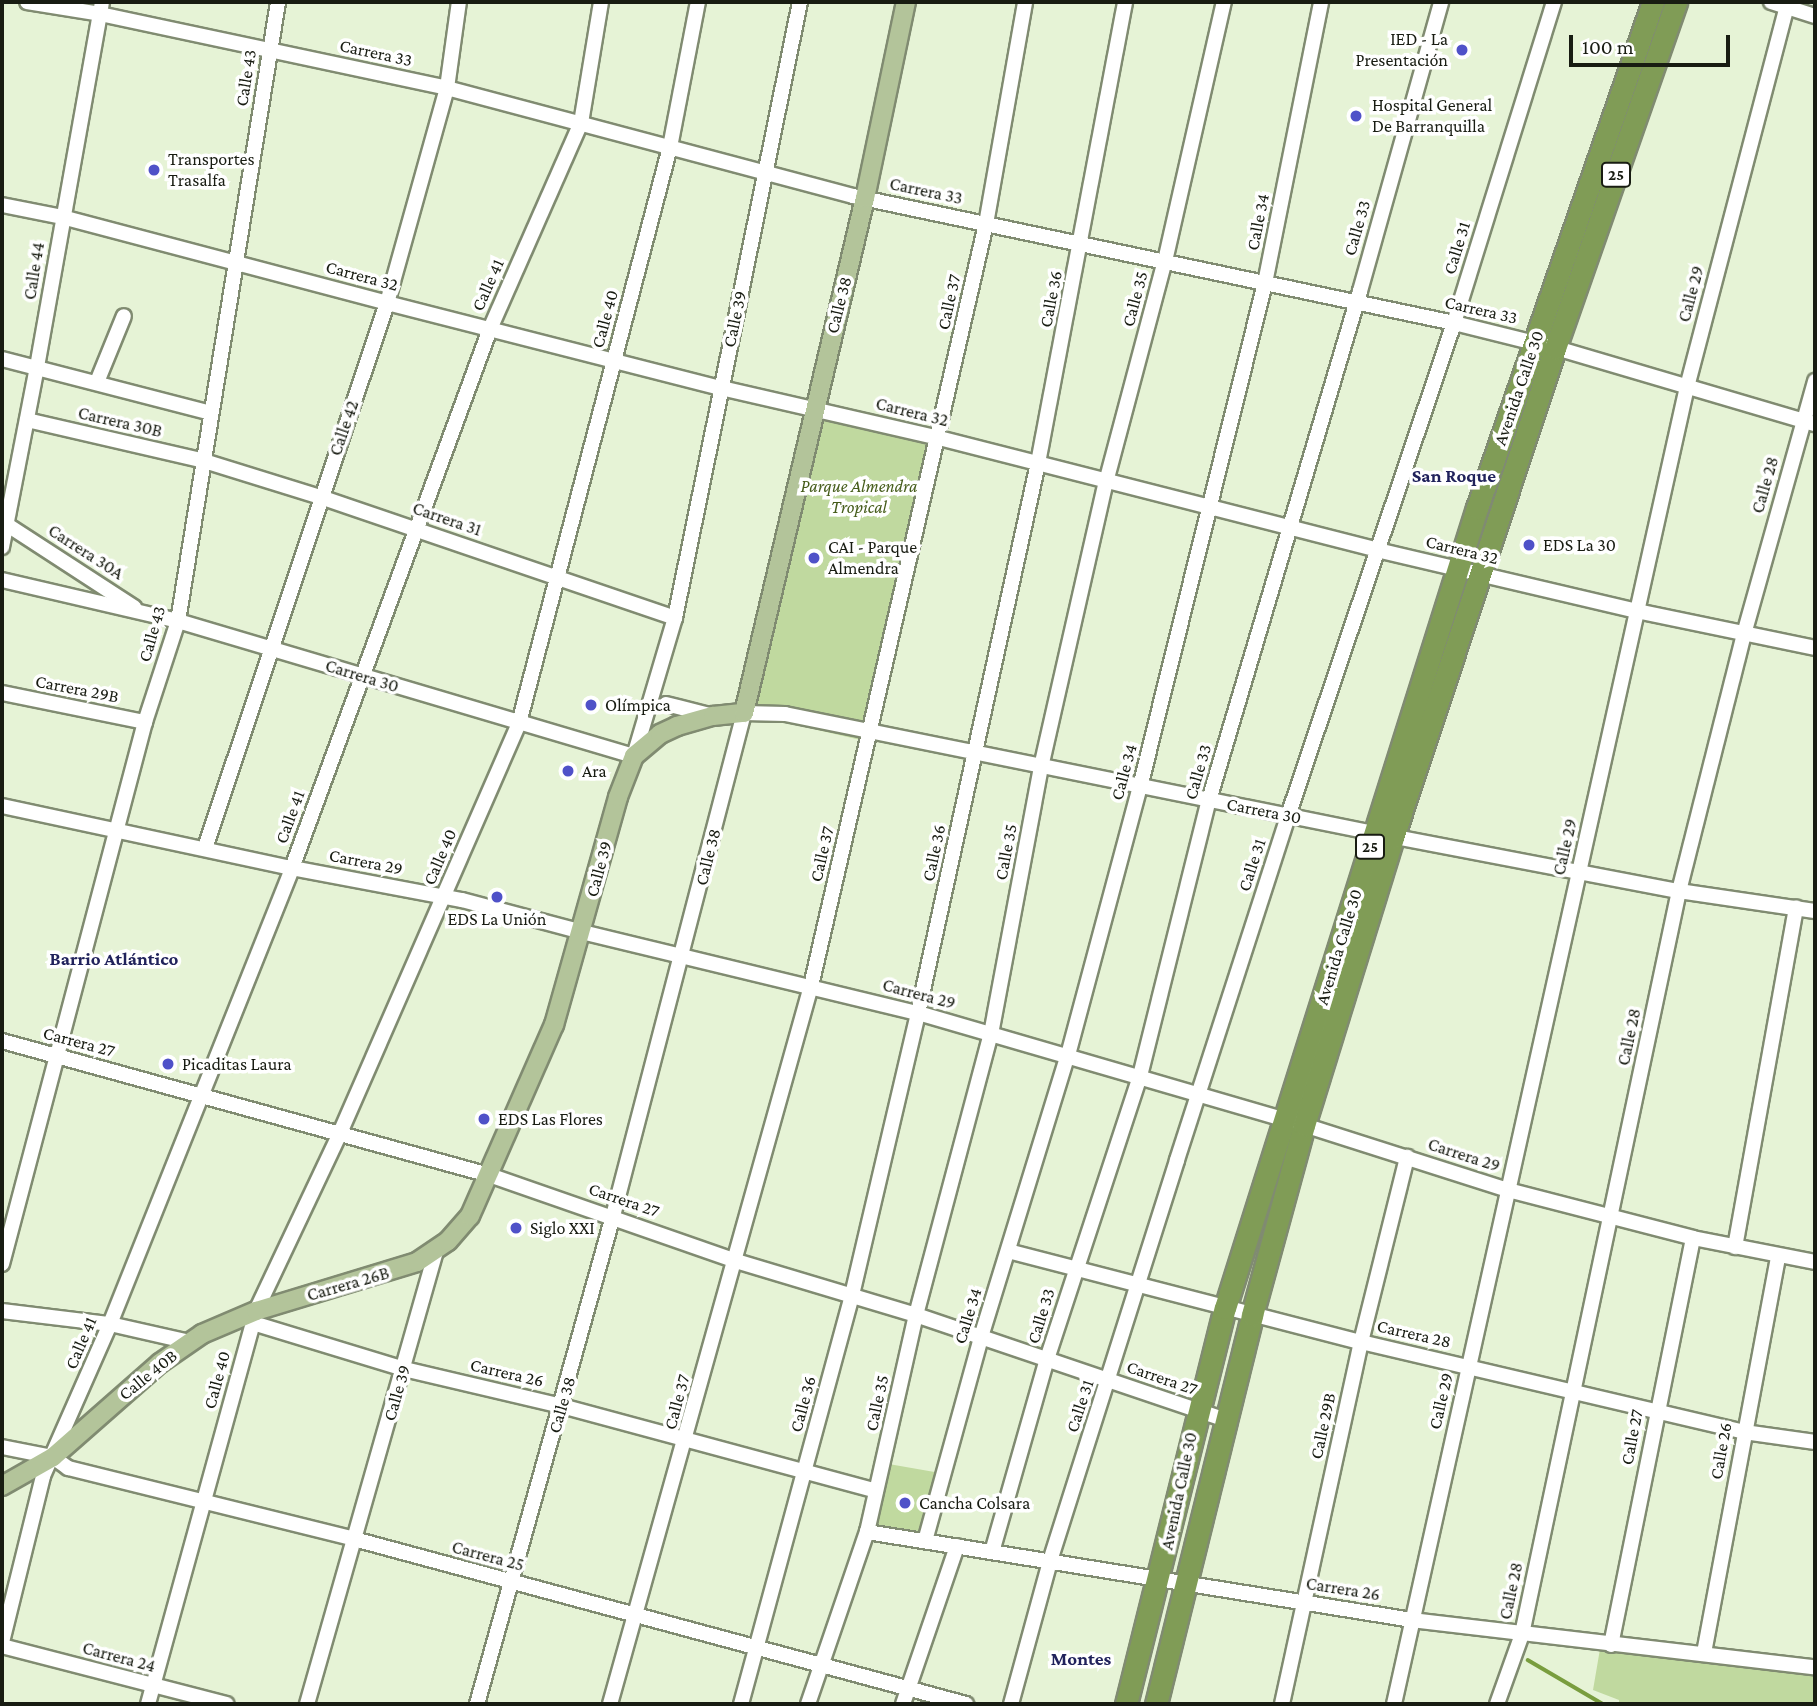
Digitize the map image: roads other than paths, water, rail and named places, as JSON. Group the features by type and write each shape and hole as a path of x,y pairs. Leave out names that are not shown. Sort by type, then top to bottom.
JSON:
{"highway":[{"name":"Avenida Calle 30","path":"1384,835 1481,573 1545,345 1653,2"},
{"name":"Avenida Calle 30","path":"1126,1704 1160,1579 1197,1410 1224,1308 1294,1122 1384,835 1459,567 1676,2"},
{"name":"Avenida Calle 30","path":"1156,1704 1252,1315 1294,1122"}],"main road":[{"name":"Calle 38","path":"744,713 865,198 906,2"},
{"name":"Carrera 30","path":"634,756 660,734 713,716 744,713"},
{"name":"Calle 39","path":"437,1249 470,1216 554,1025 618,797 634,756"},
{"name":"Carrera 26B","path":"254,1317 395,1270 437,1249"},
{"name":"Calle 40B","path":"53,1457 129,1389 189,1342 216,1326 254,1317"},
{"path":"2,1486 53,1457"}],"street":[{"name":"Carrera 33","path":"27,2 101,8 269,51 447,88 865,198 1454,323 1545,345 1809,423"},
{"name":"Calle 43","path":"2,1264 119,830 145,722 178,621 278,2"},
{"name":"Calle 42","path":"205,848 320,497 387,303 447,88 459,2"},
{"name":"Calle 41","path":"2,1644 43,1476 110,1324 292,868 490,329 581,123 601,2"},
{"name":"Calle 40","path":"148,1704 254,1317 340,1133 519,723 559,579 670,147 698,2"},
{"name":"Calle 39","path":"634,756 675,618 800,2"},
{"name":"Calle 37","path":"610,1704 687,1439 811,986 986,224 1025,2"},
{"name":"Calle 36","path":"741,1704 852,1295 918,1013 1038,463 1125,2"},
{"name":"Calle 35","path":"808,1704 867,1532 916,1315 991,1034 1041,767 1106,482 1165,261 1224,2"},
{"name":"Calle 34","path":"925,1541 981,1337 1068,1055 1140,787 1265,283 1321,2"},
{"name":"Calle 33","path":"992,1552 1047,1360 1140,1076 1209,800 1356,302 1441,2"},
{"name":"Calle 31","path":"1011,1704 1050,1561 1138,1285 1288,816 1454,323 1554,2"},
{"path":"1771,2 1787,4 1815,16"},
{"name":"Calle 29","path":"1394,1704 1687,387 1787,4"},
{"name":"Calle 44","path":"2,547 101,8"},
{"name":"Carrera 32","path":"2,205 62,217 237,261 387,303 721,388 939,438 1290,529 1637,611 1815,648"},
{"path":"97,382 124,316"},
{"path":"2,359 211,413"},
{"name":"Calle 28","path":"1497,1704 1522,1634 1571,1391 1679,891 1744,634 1809,423 1815,381"},
{"name":"Carrera 30B","path":"27,420 204,461"},
{"name":"Carrera 31","path":"204,461 417,528 675,618"},
{"name":"Carrera 30A","path":"6,524 145,613"},
{"name":"Carrera 30","path":"2,580 178,621 634,756"},
{"name":"Carrera 29B","path":"2,693 145,722"},
{"name":"Carrera 30","path":"666,704 713,716"},
{"name":"Carrera 30","path":"744,713 785,715 1384,835 1679,891 1815,911"},
{"name":"Calle 38","path":"477,1704 562,1406 744,713"},
{"name":"Carrera 29","path":"2,806 292,868 444,897 682,957 811,986 1068,1055 1610,1218 1693,1238 1815,1262"},
{"path":"1735,1247 1796,907"},
{"name":"Carrera 27","path":"2,1041 489,1175 736,1261 916,1315 1226,1420"},
{"name":"Calle 29B","path":"1282,1704 1361,1342 1406,1157"},
{"name":"Calle 27","path":"1611,1645 1693,1238"},
{"name":"Calle 39","path":"307,1704 437,1249"},
{"name":"Carrera 28","path":"1008,1251 1361,1342 1744,1432 1815,1442"},
{"name":"Calle 26","path":"1704,1653 1778,1256"},
{"path":"2,1311 110,1324 189,1342"},
{"name":"Carrera 26","path":"254,1317 404,1369 562,1406 876,1490"},
{"name":"Carrera 25","path":"2,1447 53,1457 68,1468 204,1504 354,1539 966,1704"},
{"name":"Carrera 26","path":"867,1532 1412,1620 1815,1667"},
{"path":"903,1704 957,1546"},
{"name":"Carrera 24","path":"2,1644 154,1687 227,1704"}],"waterway":[{"path":"1528,1660 1603,1704"}],"place":[{"name":"IED - La Presentación","path":"1462,50"},
{"name":"Hospital General De Barranquilla","path":"1356,116"},
{"name":"Transportes Trasalfa","path":"154,170"},
{"name":"EDS La 30","path":"1529,545"},
{"name":"CAI - Parque Almendra","path":"814,558"},
{"name":"Olímpica","path":"591,705"},
{"name":"Ara","path":"568,771"},
{"name":"EDS La Unión","path":"497,897"},
{"name":"Picaditas Laura","path":"168,1064"},
{"name":"EDS Las Flores","path":"484,1119"},
{"name":"Siglo XXI","path":"516,1228"},
{"name":"Cancha Colsara","path":"905,1503"}],"district":[{"name":"San Roque","path":"1454,476"},
{"name":"Barrio Atlántico","path":"114,959"},
{"name":"Montes","path":"1081,1659"}],"park label":[{"name":"Parque Almendra Tropical","path":"859,497"}]}
